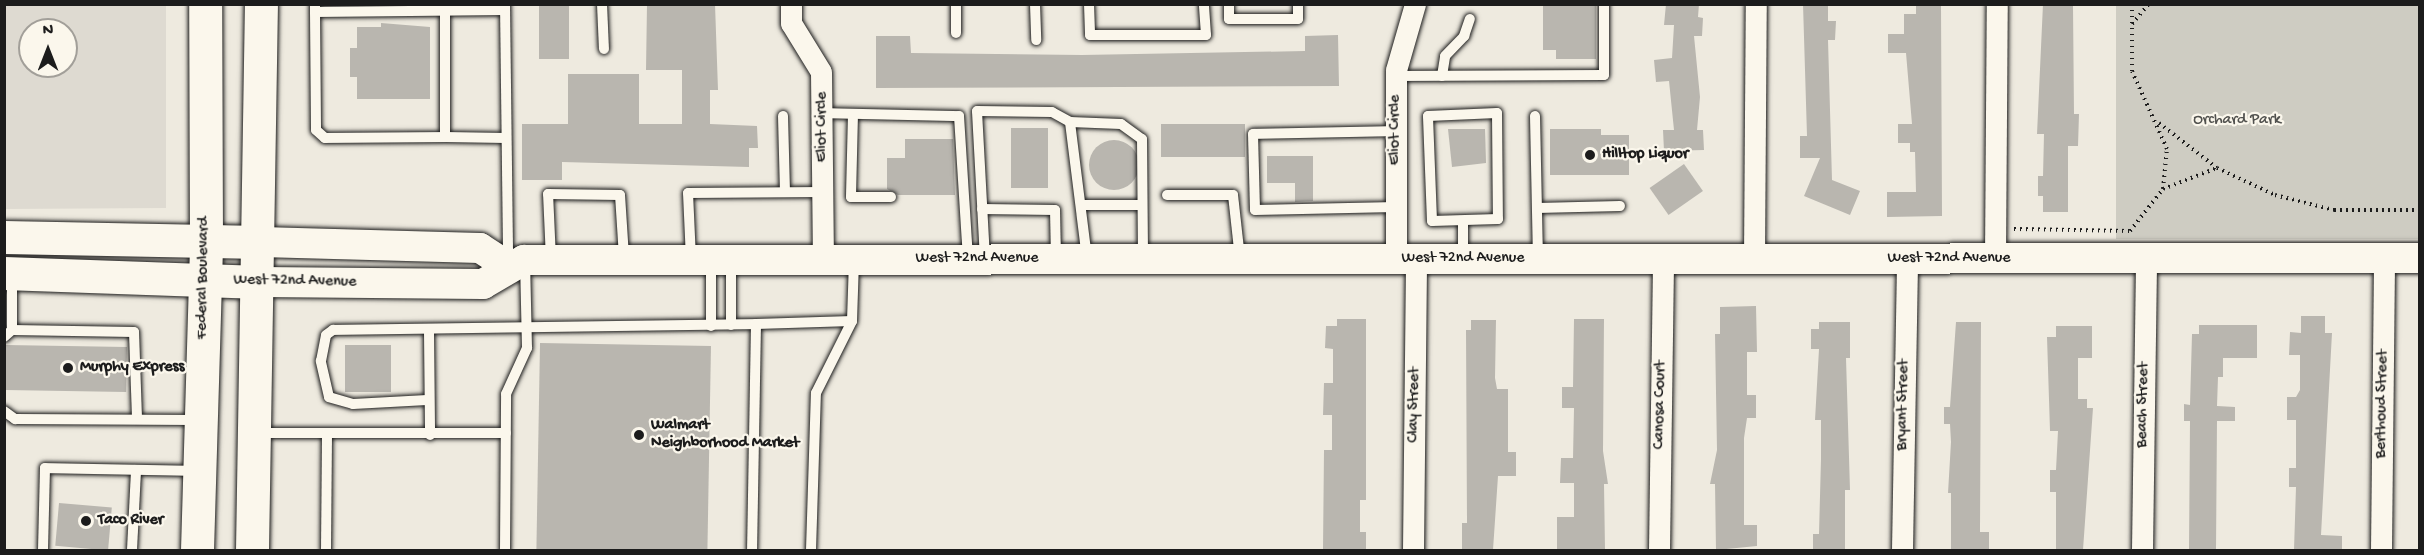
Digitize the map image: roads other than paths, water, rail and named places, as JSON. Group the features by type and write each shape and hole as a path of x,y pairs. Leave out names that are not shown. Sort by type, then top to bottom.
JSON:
{"main road":[{"name":"Federal Boulevard","path":"197,550 206,240 205,4"},
{"path":"252,550 261,242 261,4"},
{"path":"4,237 480,248 528,262"},
{"name":"West 72nd Avenue","path":"8,273 205,281 483,284 528,262 624,260 2420,258"}],"street":[{"name":"Eliot Circle","path":"791,4 791,23 821,72 823,259"},
{"name":"Eliot Circle","path":"1406,259 1396,207 1396,76 1415,4"},
{"path":"1754,259 1756,4"},
{"path":"1995,259 1997,4"},
{"name":"Berthoud Street","path":"2381,550 2384,258"},
{"name":"Clay Street","path":"1406,259 1413,550"},
{"name":"Canosa Court","path":"1659,550 1663,259"},
{"name":"Bryant Street","path":"1902,550 1907,259"},
{"name":"Beach Street","path":"2142,550 2146,259"}],"lane":[{"path":"602,4 604,49"},
{"path":"956,4 956,33"},
{"path":"1035,4 1036,40"},
{"path":"1089,4 1090,35 1206,35 1204,4"},
{"path":"1229,4 1229,19 1298,19 1298,4"},
{"path":"1396,76 1604,75 1604,4"},
{"path":"505,550 506,394 527,348 528,262 506,138 505,7 445,11 315,8 316,130 325,138 506,138"},
{"path":"445,11 445,137"},
{"path":"1442,76 1445,56 1460,43 1470,19"},
{"path":"977,259 982,209 977,111 1052,112 1070,122 1121,124 1142,139 1143,259"},
{"path":"823,113 959,116 977,259"},
{"path":"1497,113 1498,219 1463,221 1432,221 1428,116 1497,113"},
{"path":"853,114 851,197 891,198"},
{"path":"783,116 785,192"},
{"path":"1535,116 1538,259"},
{"path":"1070,122 1073,172 1083,205 1087,259"},
{"path":"1395,131 1253,134 1255,210 1396,207"},
{"path":"731,325 688,193 823,192"},
{"path":"528,262 548,194 620,195 624,260"},
{"path":"1167,195 1233,195 1240,258"},
{"path":"1083,205 1142,206"},
{"path":"1537,208 1620,206"},
{"path":"982,209 1055,210 1056,259"},
{"path":"1463,221 1463,259"},
{"path":"811,550 816,393 852,321 855,259"},
{"path":"711,260 711,326"},
{"path":"8,273 8,334 134,332 137,419"},
{"path":"427,400 353,404 329,397 321,361 326,335 333,330 526,331 852,321"},
{"path":"752,550 756,324"},
{"path":"429,332 427,400 430,435"},
{"path":"4,411 15,419 201,420"},
{"path":"256,433 430,435 506,433"},
{"path":"326,550 327,433"},
{"path":"43,550 45,468 200,471"},
{"path":"132,550 136,470"}],"place":[{"name":"Hilltop Liquor","path":"1590,155"},
{"name":"Murphy Express","path":"68,368"},
{"name":"Walmart Neighborhood Market","path":"639,435"},
{"name":"Taco River","path":"86,521"}],"park label":[{"name":"Orchard Park","path":"2237,121"}]}
